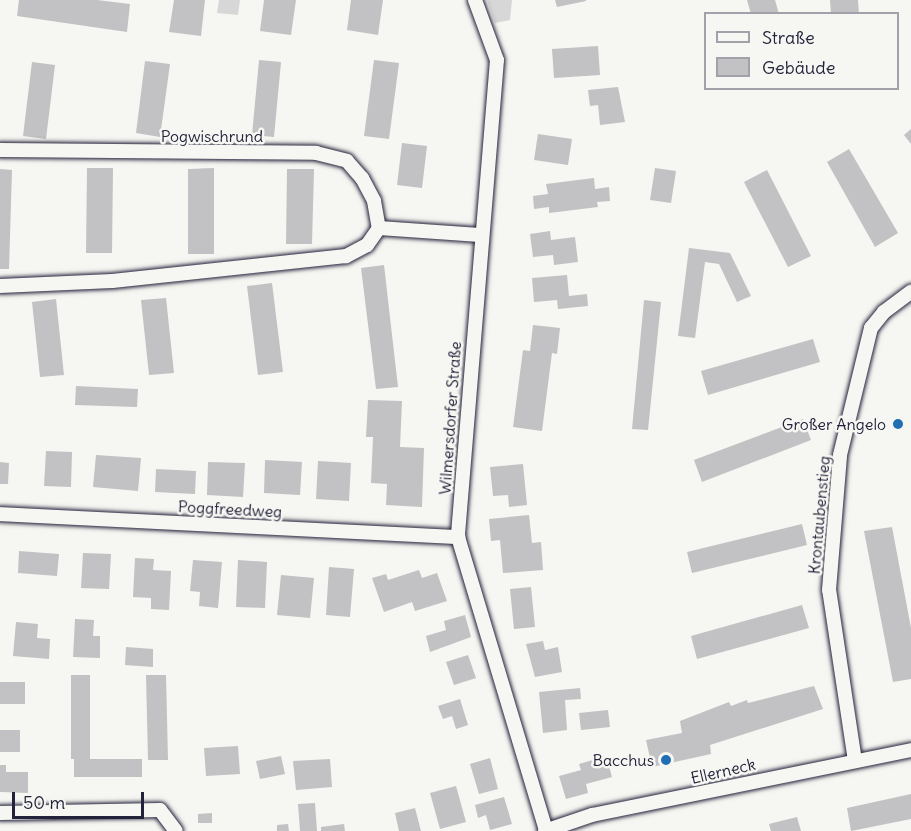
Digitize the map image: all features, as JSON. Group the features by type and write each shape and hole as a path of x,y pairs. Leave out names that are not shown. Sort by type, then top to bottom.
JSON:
{"street":[{"name":"Wilmersdorfer Straße","path":"475,0 497,60 480,236 458,537 546,831"},
{"name":"Pogwischrund","path":"0,150 316,153 347,161 362,178 374,201 380,228"},
{"path":"0,286 112,281 346,256 367,245 380,228 480,236"},
{"name":"Krontaubenstieg","path":"855,761 829,590 840,454 871,328 884,312 911,292"},
{"name":"Poggfreedweg","path":"0,514 458,537"},
{"name":"Ellerneck","path":"546,831 592,816 911,750"},
{"path":"0,813 160,810 176,831"}],"shaded area":[{"path":"219,0 240,0 238,15 217,13"},
{"path":"487,0 512,0 510,20 495,23"}],"building":[{"path":"19,0 97,0 130,4 127,32 17,16"},
{"path":"174,0 205,0 201,36 169,32"},
{"path":"264,0 296,0 291,35 260,31"},
{"path":"351,0 383,0 378,35 347,30"},
{"path":"555,0 586,0 586,1 557,7"},
{"path":"747,0 775,0 778,12 750,12"},
{"path":"830,0 858,0 859,12 831,12"},
{"path":"598,46 600,75 554,78 552,49"},
{"path":"259,60 281,62 274,137 252,135"},
{"path":"374,60 399,63 389,139 364,136"},
{"path":"145,61 170,64 160,137 136,133"},
{"path":"32,62 55,65 46,139 23,136"},
{"path":"618,87 625,122 600,125 598,105 590,106 588,90"},
{"path":"911,129 911,144 904,135"},
{"path":"538,134 572,139 568,165 534,160"},
{"path":"402,143 427,146 422,188 397,185"},
{"path":"849,149 898,233 875,247 827,162"},
{"path":"87,168 113,168 112,253 86,253"},
{"path":"214,168 214,254 188,254 188,169"},
{"path":"655,168 676,171 671,203 650,200"},
{"path":"0,169 12,170 9,269 0,269"},
{"path":"287,169 314,169 312,244 286,244"},
{"path":"767,170 811,256 788,267 744,182"},
{"path":"594,178 595,189 609,187 610,201 597,202 598,207 549,213 549,207 534,209 533,196 548,194 546,184"},
{"path":"550,231 551,240 575,237 578,262 554,265 553,255 533,257 530,234"},
{"path":"689,248 730,253 751,296 737,302 719,264 705,262 695,338 678,336"},
{"path":"384,265 398,387 376,389 361,268"},
{"path":"567,275 569,296 587,294 588,306 558,309 557,300 534,302 532,278"},
{"path":"272,283 283,372 258,375 247,286"},
{"path":"166,298 174,373 149,375 141,300"},
{"path":"56,299 64,375 40,377 32,302"},
{"path":"644,300 661,302 648,430 632,429"},
{"path":"533,325 560,328 557,354 552,353 542,431 513,427 523,350 530,351"},
{"path":"813,339 820,362 708,395 701,371"},
{"path":"76,386 138,389 137,407 75,405"},
{"path":"368,400 402,401 400,447 424,448 422,507 386,505 387,484 371,483 373,437 366,437"},
{"path":"803,419 811,440 702,482 694,460"},
{"path":"46,451 72,452 71,487 44,486"},
{"path":"96,455 141,458 138,491 93,487"},
{"path":"265,460 302,462 300,495 264,493"},
{"path":"318,461 351,463 349,501 316,499"},
{"path":"0,462 9,463 8,484 0,484"},
{"path":"208,462 245,463 243,497 207,495"},
{"path":"523,464 527,505 509,507 508,495 493,496 490,467"},
{"path":"156,469 196,471 195,494 155,492"},
{"path":"529,515 532,543 541,542 543,570 503,573 500,540 491,541 489,519"},
{"path":"802,524 807,545 692,573 687,552"},
{"path":"892,527 911,628 911,679 893,682 864,531"},
{"path":"19,551 59,554 57,576 18,573"},
{"path":"83,553 111,554 109,589 81,588"},
{"path":"135,558 154,559 153,570 171,571 169,610 151,609 151,598 133,597"},
{"path":"193,560 222,562 218,608 199,606 200,592 190,591"},
{"path":"238,560 267,562 265,608 236,607"},
{"path":"329,567 354,569 350,617 326,615"},
{"path":"419,570 422,578 437,573 447,601 415,611 412,602 384,612 372,578 386,574 388,580"},
{"path":"281,575 314,578 310,618 277,615"},
{"path":"531,587 535,627 514,629 510,589"},
{"path":"802,605 809,628 697,659 691,636"},
{"path":"465,615 471,637 430,652 426,636 446,630 444,621"},
{"path":"75,619 94,620 93,636 100,636 100,658 73,657"},
{"path":"16,622 38,624 37,638 50,639 49,659 13,656"},
{"path":"543,641 545,650 558,647 562,672 535,677 526,644"},
{"path":"126,647 153,649 153,667 125,665"},
{"path":"468,655 476,678 454,685 446,662"},
{"path":"71,675 90,675 90,759 142,759 142,777 74,777 74,759 71,759"},
{"path":"146,675 166,675 168,760 148,760"},
{"path":"0,682 25,682 25,704 0,704"},
{"path":"814,686 823,709 710,745 711,754 652,767 646,740 682,733 680,721 729,702 731,706 747,700 748,703"},
{"path":"580,688 581,699 565,700 567,730 543,733 539,692"},
{"path":"460,699 468,725 456,729 452,716 443,719 438,706"},
{"path":"608,710 610,727 581,730 579,713"},
{"path":"0,730 20,730 20,752 0,752"},
{"path":"238,746 240,774 206,776 204,748"},
{"path":"281,756 285,774 260,779 256,761"},
{"path":"606,756 612,777 586,784 588,793 566,799 559,776 581,770 579,764"},
{"path":"490,758 498,789 479,794 470,764"},
{"path":"330,759 332,787 296,790 293,761"},
{"path":"0,765 6,765 6,772 28,772 28,793 0,792"},
{"path":"456,786 466,822 440,829 430,793"},
{"path":"911,794 911,819 851,831 847,808"},
{"path":"504,797 512,824 490,830 486,815 478,818 475,805"},
{"path":"315,803 317,831 300,831 298,804"},
{"path":"415,808 421,831 399,831 395,813"},
{"path":"212,813 212,823 198,823 198,814"},
{"path":"797,817 801,831 771,831 769,824"},
{"path":"288,824 289,831 277,831 277,825"},
{"path":"344,824 345,831 321,831 321,827"}],"place":[{"name":"Großer Angelo","path":"898,424"},
{"name":"Bacchus","path":"666,760"}]}
